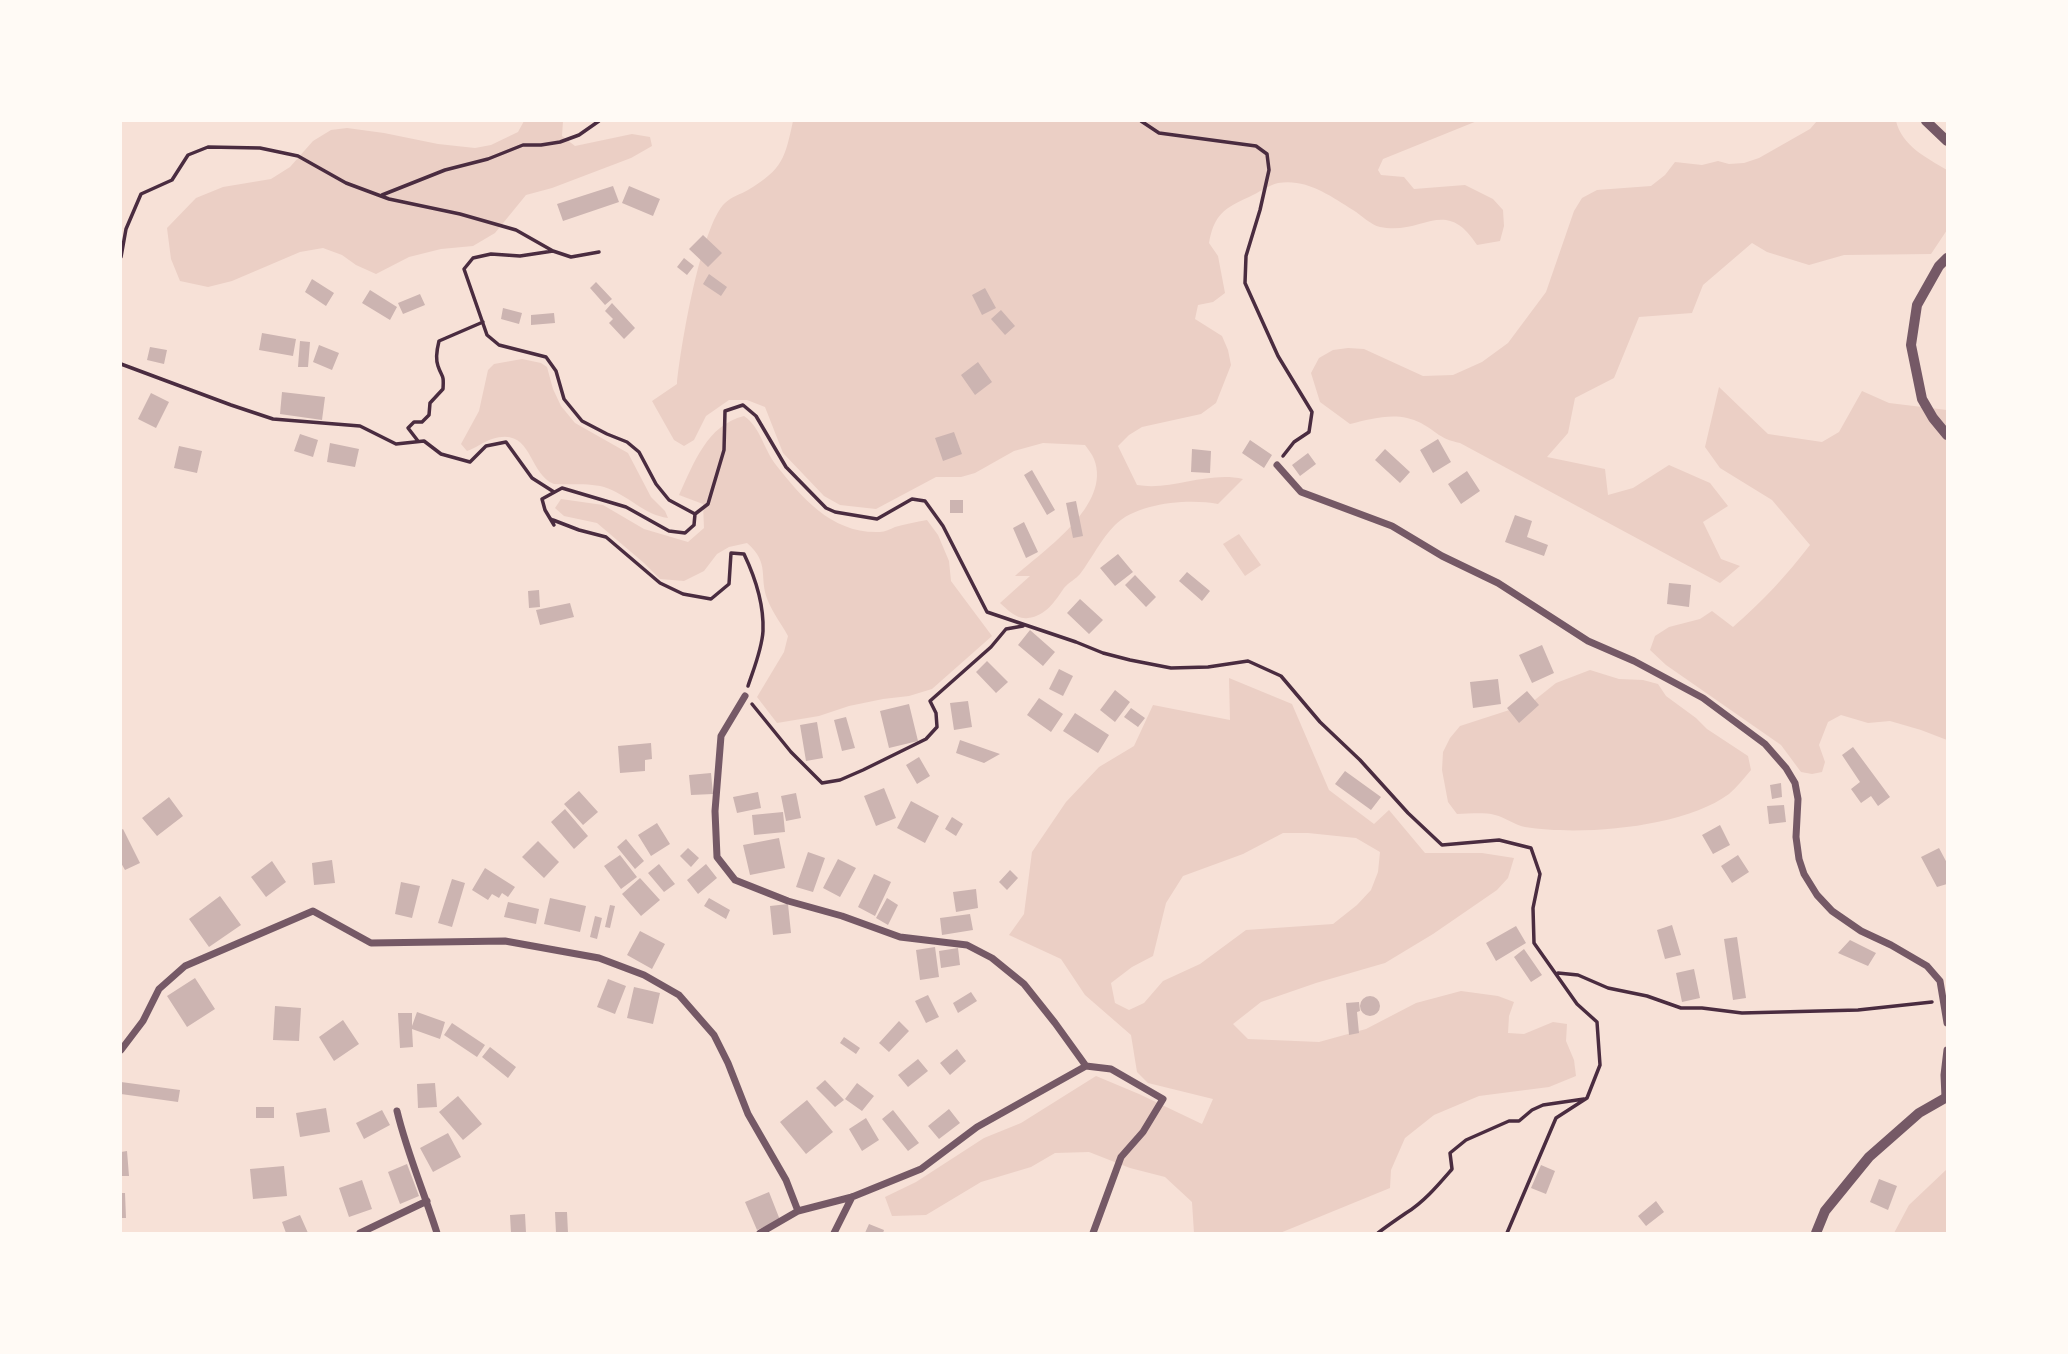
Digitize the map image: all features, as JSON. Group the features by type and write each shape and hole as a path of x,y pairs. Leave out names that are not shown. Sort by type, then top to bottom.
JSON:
{"street":[{"path":"1926,121 1947,141"},
{"path":"1947,258 1939,266 1917,305 1911,345 1922,399 1947,435"},
{"path":"1277,465 1301,492 1392,526 1442,556 1498,583 1588,641 1703,698 1765,744 1795,783 1798,799 1796,837 1799,859 1804,874 1817,895 1832,911 1861,931 1927,966 1940,981 1947,1023"},
{"path":"745,696 721,736 715,811 717,857 735,880 788,901 842,916 900,937 967,945 992,958 1024,984 1086,1066"},
{"path":"121,1050 143,1021 159,989 185,966 313,911 371,943 505,941 599,958 644,975 679,995 713,1035 728,1063 748,1114 786,1180 798,1211"},
{"path":"1816,1233 1825,1210 1868,1157 1919,1113 1946,1097 1944,1075 1947,1050"},
{"path":"760,1233 798,1211 852,1197 921,1170 977,1128 1086,1066 1111,1069 1163,1099 1143,1132 1121,1157 1093,1233"},
{"path":"397,1111 404,1140 437,1233"},
{"path":"834,1233 852,1197"},
{"path":"360,1233 427,1201"}],"path":[{"path":"380,196 445,170 488,159 523,145 559,142 579,135 598,121"},
{"path":"1142,121 1159,133 1256,146 1266,155 1269,170 1246,256 1245,283 1278,356 1312,412 1309,432 1294,442 1277,465"},
{"path":"121,257 126,229 141,194 172,180 188,155 208,147 260,148 298,156 346,183 380,196 516,230 553,251 571,257 599,252"},
{"path":"553,251 520,256 491,254 473,258 464,269 487,335 499,345 546,357 556,371 564,399 582,421 607,435 627,442 639,452 656,484 669,500 695,514"},
{"path":"483,322 439,341 436,356 438,368 444,376 443,389 429,403 429,415 422,422 414,422 408,428 419,442 424,441 441,454 470,462 486,446 506,442 532,478 554,492"},
{"path":"121,364 273,418 360,426 396,444 424,441"},
{"path":"1027,626 1006,629 930,701 936,713 937,727 926,739 840,780 822,783 791,752 745,696 763,631 761,603 744,554 731,553 729,584 711,599 683,594 660,583 606,537 551,519 542,499 562,488 626,508 669,531 685,533 694,524 695,514 708,504 724,450 725,411 743,405 756,416 786,467 826,508 877,519 912,499 925,501 943,526 988,612 1103,653 1171,668 1208,667 1248,661 1282,676 1320,722 1442,845 1499,840 1531,848 1540,874 1533,908 1534,943 1577,1004 1597,1022 1600,1065 1587,1098 1556,1118 1507,1233"},
{"path":"1556,972 1578,975 1608,988 1647,996 1681,1008 1742,1013 1858,1010 1944,1001"},
{"path":"1378,1233 1395,1219 1408,1213 1434,1189 1452,1169 1450,1153 1466,1140 1509,1121 1519,1121 1543,1105 1587,1098"}],"shaded area":[{"path":"524,121 563,121 562,136 575,146 632,134 650,137 652,146 631,158 526,195 495,233 473,246 441,249 409,257 376,274 323,248 300,252 232,281 208,287 180,281 171,259 167,228 196,198 223,187 271,179 290,167 313,141 331,130 347,128 475,148 491,145 518,132"},
{"path":"793,121 1477,121 1383,159 1378,170 1381,175 1404,177 1414,189 1465,185 1493,199 1503,210 1504,226 1500,241 1477,245 1465,230 1454,222 1444,220 1409,227 1380,227 1318,189 1288,182 1271,185 1227,209 1217,219 1209,243 1218,256 1225,293 1213,302 1198,305 1195,319 1222,336 1228,350 1231,365 1216,403 1201,414 1142,427 1118,446 1137,485 1163,485 1216,477 1243,479 1218,504 1163,504 1124,518 1110,530 1080,574 1049,607 1034,617 1024,618 1013,614 1000,603 1030,576 1015,576 1057,540 1085,509 1097,476 1094,459 1085,445 1043,443 1014,451 975,473 961,477 936,477 876,509 840,505 824,496 783,453 765,407 747,400 729,400 706,416 694,440 684,446 674,440 652,401 677,384 693,289 716,216 727,201 760,183 776,169 788,144"},
{"path":"1817,121 1896,121 1899,130 1910,144 1947,170 1947,230 1931,254 1844,255 1809,265 1767,252 1752,243 1703,285 1692,313 1639,317 1614,378 1575,398 1568,433 1547,457 1605,469 1608,495 1633,488 1669,465 1710,483 1728,506 1703,522 1721,559 1740,566 1720,583 1421,423 1395,416 1350,424 1320,402 1311,373 1319,358 1333,350 1364,349 1423,376 1453,375 1482,362 1508,343 1546,292 1574,211 1582,198 1597,190 1651,186 1665,175 1675,162 1702,165 1718,161 1729,164 1744,163 1759,158 1810,129"},
{"path":"522,359 547,367 561,406 575,423 628,453 651,497 668,518 651,513 604,487 554,484 545,478 523,445 515,439 492,439 467,451 461,444 479,411 488,370 494,364"},
{"path":"1719,387 1768,434 1822,442 1839,432 1862,391 1889,403 1947,410 1947,740 1890,721 1868,723 1841,715 1828,722 1819,745 1825,762 1822,772 1801,772 1781,745 1666,665 1650,650 1655,636 1669,627 1700,619 1712,611 1733,627 1774,588 1810,545 1772,500 1720,468 1705,447"},
{"path":"744,416 754,426 772,459 786,477 820,512 833,520 847,527 880,532 927,520 938,535 949,561 951,581 992,636 932,689 909,696 849,706 819,716 777,723 757,697 784,652 788,636 768,601 762,564 747,543 729,547 717,554 704,571 684,581 660,579 597,523 564,516 555,508 561,499 603,505 644,529 688,542 704,528 703,504 679,495 696,458 711,437 731,421"},
{"path":"1239,534 1261,565 1245,576 1223,544"},
{"path":"1590,670 1619,679 1658,684 1666,696 1707,729 1748,756 1751,770 1729,794 1709,806 1659,822 1630,827 1548,830 1521,826 1490,814 1457,814 1448,802 1442,770 1443,752 1460,726 1531,703 1556,683"},
{"path":"1229,678 1292,704 1329,790 1374,824 1389,810 1425,853 1482,853 1514,858 1508,878 1497,890 1385,963 1261,1002 1233,1024 1248,1039 1319,1042 1366,1029 1416,1003 1461,991 1498,996 1514,1002 1509,1016 1508,1033 1524,1034 1553,1022 1567,1024 1566,1041 1574,1060 1576,1076 1549,1087 1479,1096 1434,1115 1405,1138 1391,1170 1390,1188 1280,1233 1194,1233 1192,1202 1165,1177 1130,1168 1089,1152 1055,1153 1031,1167 981,1182 926,1215 892,1216 885,1197 916,1182 984,1138 1021,1123 1096,1076 1202,1124 1213,1099 1148,1083 1137,1072 1131,1035 1085,995 1061,959 1009,935 1024,914 1032,852 1066,802 1099,767 1134,746 1153,705 1230,720","holes":["1283,833 1356,838 1380,852 1378,872 1371,890 1357,905 1333,924 1246,930 1200,964 1163,981 1144,1003 1129,1010 1115,1003 1111,983 1132,967 1153,956 1166,903 1183,876 1243,854"]},
{"path":"1947,1169 1947,1233 1894,1233 1909,1205"}],"building":[{"path":"613,186 619,202 563,221 557,204"},
{"path":"629,186 660,199 653,216 622,203"},
{"path":"703,235 722,253 708,267 689,249"},
{"path":"684,258 694,266 687,275 677,267"},
{"path":"709,274 727,287 721,296 703,284"},
{"path":"312,279 334,293 326,306 305,292"},
{"path":"596,282 612,299 605,305 590,288"},
{"path":"985,288 996,308 982,315 972,295"},
{"path":"370,290 397,307 390,320 362,303"},
{"path":"420,294 425,305 403,314 398,303"},
{"path":"612,303 635,328 624,339 609,323 613,319 605,311"},
{"path":"503,308 522,313 519,324 501,319"},
{"path":"1001,310 1015,326 1005,335 991,319"},
{"path":"554,313 555,323 531,325 531,315"},
{"path":"262,333 296,339 293,356 259,350"},
{"path":"300,341 310,342 308,367 298,367"},
{"path":"319,345 339,353 332,370 313,362"},
{"path":"150,347 167,350 164,364 147,360"},
{"path":"978,362 992,382 975,395 961,375"},
{"path":"282,392 325,397 322,420 280,414"},
{"path":"151,393 169,402 156,428 138,419"},
{"path":"954,432 962,454 943,461 935,438"},
{"path":"300,434 318,440 313,457 294,451"},
{"path":"1438,439 1451,462 1433,473 1420,450"},
{"path":"1250,440 1272,455 1264,468 1242,453"},
{"path":"330,443 359,449 355,467 327,462"},
{"path":"179,446 202,451 197,473 174,468"},
{"path":"1192,449 1211,451 1210,473 1191,472"},
{"path":"1385,449 1410,472 1400,483 1375,460"},
{"path":"1308,453 1316,464 1300,476 1292,465"},
{"path":"1032,470 1055,510 1047,515 1024,475"},
{"path":"1467,471 1480,491 1461,504 1448,484"},
{"path":"950,500 963,500 963,513 950,513"},
{"path":"1076,501 1083,536 1073,538 1066,503"},
{"path":"1515,515 1532,521 1527,537 1548,545 1544,556 1505,542"},
{"path":"1024,522 1038,552 1026,558 1013,528"},
{"path":"1118,554 1133,572 1115,586 1100,568"},
{"path":"1187,572 1210,591 1202,601 1179,581"},
{"path":"1135,575 1156,597 1146,607 1125,585"},
{"path":"1669,583 1691,585 1689,607 1667,604"},
{"path":"539,590 540,607 529,608 528,591"},
{"path":"1080,599 1103,620 1089,634 1067,613"},
{"path":"570,603 574,617 540,625 536,610"},
{"path":"1030,630 1055,652 1043,666 1018,645"},
{"path":"1542,645 1554,673 1532,683 1519,655"},
{"path":"987,661 1008,682 996,693 976,672"},
{"path":"1059,669 1073,676 1063,696 1049,689"},
{"path":"1498,679 1501,704 1473,708 1470,682"},
{"path":"1115,690 1130,702 1115,722 1100,710"},
{"path":"1527,691 1539,705 1519,723 1507,708"},
{"path":"1039,698 1063,714 1051,732 1027,715"},
{"path":"968,701 972,727 954,730 950,703"},
{"path":"909,704 918,741 889,748 880,711"},
{"path":"1131,708 1145,718 1138,727 1124,717"},
{"path":"1075,713 1109,735 1098,753 1063,731"},
{"path":"846,717 855,748 842,751 834,720"},
{"path":"817,722 823,758 806,761 800,725"},
{"path":"960,740 1000,754 984,763 956,753"},
{"path":"651,743 652,759 645,760 645,771 620,773 618,746"},
{"path":"1853,747 1890,797 1878,806 1871,796 1861,803 1851,789 1860,782 1842,755"},
{"path":"919,757 930,776 917,784 906,765"},
{"path":"1345,771 1381,797 1371,810 1335,784"},
{"path":"711,773 713,794 691,795 689,775"},
{"path":"1781,783 1782,797 1772,799 1770,785"},
{"path":"884,788 896,818 876,826 864,796"},
{"path":"579,791 598,812 583,825 564,804"},
{"path":"758,792 761,808 737,813 733,797"},
{"path":"796,793 801,818 786,821 781,796"},
{"path":"169,797 183,816 157,836 142,818"},
{"path":"911,801 939,816 925,843 897,828"},
{"path":"1784,805 1786,822 1769,824 1767,806"},
{"path":"565,809 588,836 574,849 551,822"},
{"path":"783,812 785,832 754,835 752,815"},
{"path":"952,817 963,824 956,836 945,829"},
{"path":"657,823 670,844 651,856 638,835"},
{"path":"1720,825 1730,845 1713,854 1702,835"},
{"path":"123,829 140,863 125,870 121,863"},
{"path":"779,838 785,868 750,875 743,845"},
{"path":"626,839 644,861 635,869 617,847"},
{"path":"538,841 559,862 544,878 522,857"},
{"path":"688,848 699,858 691,867 680,856"},
{"path":"1939,848 1947,863 1947,884 1937,887 1921,857"},
{"path":"808,852 825,858 813,892 796,887"},
{"path":"620,855 637,877 621,889 604,866"},
{"path":"1738,855 1749,872 1732,883 1721,866"},
{"path":"838,859 856,868 840,897 823,888"},
{"path":"332,860 335,883 314,885 312,863"},
{"path":"272,861 286,882 266,897 251,877"},
{"path":"659,864 675,884 664,892 648,873"},
{"path":"706,864 717,878 698,894 687,880"},
{"path":"485,868 515,887 508,897 502,893 499,898 492,894 488,900 472,890"},
{"path":"1010,870 1018,878 1007,890 999,882"},
{"path":"874,874 891,882 875,916 858,907"},
{"path":"640,878 660,900 641,916 622,894"},
{"path":"452,879 465,883 452,927 438,923"},
{"path":"401,882 420,886 412,918 395,914"},
{"path":"976,889 978,908 956,912 953,892"},
{"path":"220,896 241,925 209,947 189,919"},
{"path":"550,898 586,906 580,932 544,924"},
{"path":"709,898 730,910 726,919 704,906"},
{"path":"887,898 898,905 888,925 876,918"},
{"path":"508,902 539,909 536,924 504,917"},
{"path":"788,904 791,933 773,935 770,906"},
{"path":"610,905 615,906 610,928 605,927"},
{"path":"970,914 973,930 942,935 940,918"},
{"path":"595,916 602,918 597,939 590,937"},
{"path":"1672,925 1681,955 1665,959 1657,930"},
{"path":"1516,926 1526,943 1496,961 1486,943"},
{"path":"640,931 665,944 652,969 627,955"},
{"path":"1737,937 1746,998 1733,1000 1724,939"},
{"path":"1850,940 1876,953 1868,966 1838,953"},
{"path":"935,947 939,977 920,980 916,950"},
{"path":"958,948 960,965 941,968 939,951"},
{"path":"1524,949 1542,975 1531,982 1514,957"},
{"path":"1694,969 1700,998 1682,1002 1676,973"},
{"path":"195,978 215,1009 187,1027 167,996"},
{"path":"608,979 626,986 615,1014 597,1007"},
{"path":"634,987 660,993 653,1024 627,1018"},
{"path":"971,992 977,1001 958,1013 953,1003"},
{"path":"928,995 939,1017 926,1023 915,1001"},
{"path":"1370,996 1377,999 1380,1006 1377,1013 1370,1016 1363,1013 1360,1006 1363,999"},
{"path":"1359,1002 1359,1033 1349,1035 1346,1003"},
{"path":"275,1006 301,1008 299,1041 273,1040"},
{"path":"417,1012 445,1022 440,1039 412,1029 413,1047 400,1048 398,1013 412,1013 412,1026"},
{"path":"343,1020 359,1044 334,1061 319,1037"},
{"path":"899,1021 909,1031 889,1052 879,1043"},
{"path":"452,1023 485,1045 477,1057 444,1035"},
{"path":"844,1037 860,1048 856,1054 840,1043"},
{"path":"490,1047 516,1067 508,1078 482,1057"},
{"path":"957,1049 966,1061 950,1075 940,1063"},
{"path":"918,1059 928,1071 908,1087 898,1075"},
{"path":"825,1080 844,1100 835,1107 816,1088"},
{"path":"121,1082 180,1090 178,1102 121,1094"},
{"path":"435,1083 437,1107 418,1108 417,1084"},
{"path":"857,1083 874,1096 862,1111 845,1099"},
{"path":"458,1096 482,1124 463,1140 439,1112"},
{"path":"807,1100 833,1132 806,1154 780,1122"},
{"path":"256,1107 274,1107 274,1118 256,1118"},
{"path":"326,1108 330,1132 300,1137 296,1113"},
{"path":"949,1109 960,1123 939,1139 928,1126"},
{"path":"382,1110 390,1125 364,1139 356,1123"},
{"path":"893,1110 919,1143 908,1151 882,1119"},
{"path":"866,1118 879,1140 862,1151 849,1129"},
{"path":"448,1133 461,1157 433,1172 420,1148"},
{"path":"127,1151 129,1176 121,1176 121,1152"},
{"path":"407,1164 419,1196 400,1204 388,1172"},
{"path":"1541,1165 1555,1171 1546,1194 1531,1188"},
{"path":"284,1166 287,1196 253,1199 250,1169"},
{"path":"1879,1179 1897,1186 1888,1210 1870,1202"},
{"path":"362,1180 372,1209 349,1217 339,1188"},
{"path":"769,1192 780,1220 757,1230 745,1202"},
{"path":"121,1193 125,1193 126,1218 121,1218"},
{"path":"1656,1201 1664,1212 1646,1226 1638,1216"},
{"path":"555,1212 567,1212 568,1233 556,1233"},
{"path":"525,1214 526,1233 511,1233 510,1215"},
{"path":"300,1215 308,1233 286,1233 282,1222"},
{"path":"869,1224 884,1230 883,1233 865,1233"}]}
